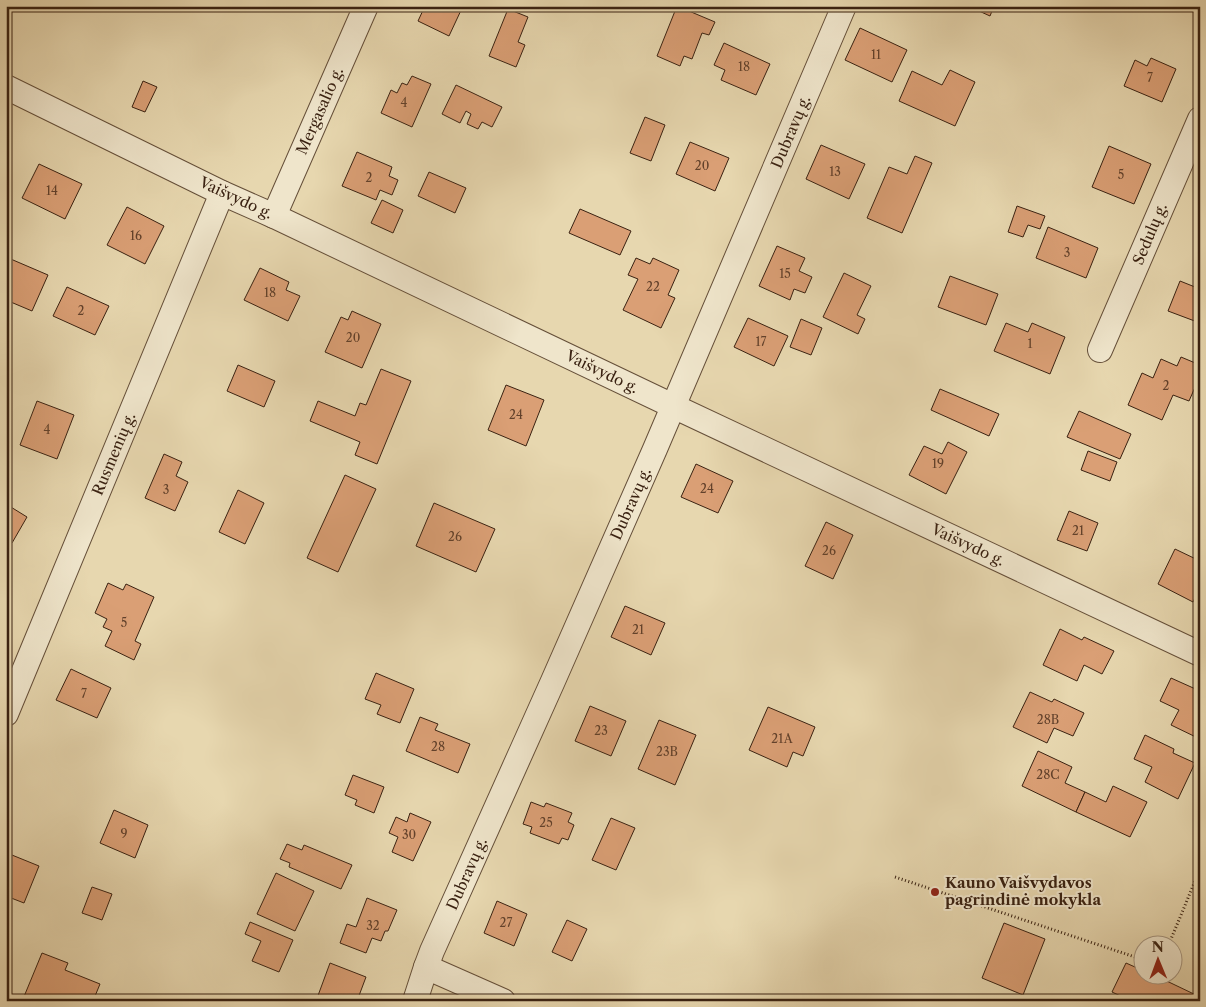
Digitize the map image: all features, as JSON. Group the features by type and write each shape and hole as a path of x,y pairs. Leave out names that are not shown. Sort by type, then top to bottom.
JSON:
{"street":[{"name":"Mergasalio g.","path":"274,216 366,6"},
{"name":"Dubravų g.","path":"415,1001 426,967 553,682 844,6"},
{"name":"Vaišvydo g.","path":"6,87 222,193 1200,654"},
{"name":"Sedulų g.","path":"1100,350 1200,119"},
{"name":"Rusmenių g.","path":"6,714 222,193"},
{"path":"426,967 503,1001"}],"path":[{"path":"1173,934 1200,869"},
{"path":"895,877 1134,957"}],"building":[{"path":"425,6 463,6 449,36 418,21"},
{"path":"677,6 715,22 709,35 702,33 692,59 684,56 680,66 657,56"},
{"path":"968,6 994,6 990,16"},
{"path":"1180,6 1200,6 1200,15"},
{"path":"508,9 528,17 518,42 525,45 516,67 489,56"},
{"path":"860,28 907,50 892,82 845,60"},
{"path":"724,43 770,64 756,95 721,80 725,70 714,65"},
{"path":"1151,58 1176,69 1162,102 1124,86 1135,60 1147,66"},
{"path":"950,70 975,82 955,126 899,101 912,71 942,85"},
{"path":"412,76 431,84 412,127 381,113 391,90 397,93 402,83 407,85"},
{"path":"143,81 157,87 145,112 132,107"},
{"path":"456,85 502,107 492,127 482,122 478,129 467,124 471,114 466,111 460,123 442,114"},
{"path":"645,117 665,125 651,161 630,153"},
{"path":"690,142 729,158 715,191 676,174"},
{"path":"821,145 865,164 849,199 806,179"},
{"path":"1109,146 1151,164 1134,204 1092,187"},
{"path":"357,152 392,167 389,176 398,180 392,195 380,190 376,200 342,186"},
{"path":"915,156 932,163 902,233 867,218 889,167 907,174"},
{"path":"39,164 82,184 65,219 22,198"},
{"path":"429,172 466,188 455,213 418,196"},
{"path":"382,200 403,210 393,233 371,223"},
{"path":"1017,206 1045,216 1040,229 1028,225 1023,237 1008,232"},
{"path":"127,207 164,226 145,264 107,245"},
{"path":"580,209 631,231 620,255 569,233"},
{"path":"1048,227 1098,248 1086,278 1036,258"},
{"path":"777,246 805,258 799,271 812,277 805,293 794,289 790,300 759,286"},
{"path":"6,257 48,275 32,311 6,300"},
{"path":"636,258 650,264 653,258 679,270 668,295 675,298 661,328 623,310 638,279 628,275"},
{"path":"260,268 289,282 286,290 300,296 288,321 244,300"},
{"path":"844,273 871,286 857,315 865,319 858,334 823,317"},
{"path":"950,276 998,294 986,325 938,307"},
{"path":"1180,281 1200,289 1200,323 1168,311"},
{"path":"67,287 109,306 95,335 53,316"},
{"path":"352,311 381,324 362,368 325,352 341,317 348,320"},
{"path":"748,318 788,336 774,366 734,347"},
{"path":"801,319 822,328 811,355 790,347"},
{"path":"1006,323 1028,332 1032,323 1065,337 1050,374 994,351"},
{"path":"1181,357 1200,365 1200,376 1189,401 1173,395 1162,420 1128,405 1142,373 1153,378 1161,359 1177,366"},
{"path":"238,365 275,381 264,407 227,391"},
{"path":"381,369 411,381 377,464 355,455 360,442 310,421 318,401 355,416 360,403 366,405"},
{"path":"506,385 544,400 526,446 488,430"},
{"path":"940,389 999,414 989,436 931,410"},
{"path":"37,401 74,415 57,459 20,445"},
{"path":"1079,411 1131,434 1120,459 1067,437"},
{"path":"948,442 967,452 946,494 909,475 924,446 942,454"},
{"path":"1088,451 1117,462 1110,481 1081,470"},
{"path":"164,454 182,462 176,476 188,482 175,511 145,498"},
{"path":"696,464 733,481 718,513 681,497"},
{"path":"345,475 376,489 338,572 307,558"},
{"path":"238,490 264,503 245,544 219,532"},
{"path":"434,503 495,529 476,572 416,546"},
{"path":"6,504 27,517 12,543 6,540"},
{"path":"1069,511 1098,523 1087,551 1057,540"},
{"path":"826,522 853,535 833,579 805,566"},
{"path":"1175,549 1200,561 1200,588 1193,602 1158,584"},
{"path":"108,583 123,590 126,584 154,597 135,641 141,644 134,660 105,646 112,631 103,627 107,619 95,613"},
{"path":"625,606 665,623 651,655 611,637"},
{"path":"1060,629 1082,640 1084,637 1114,651 1102,674 1084,665 1077,681 1043,665"},
{"path":"71,669 111,688 97,718 56,700"},
{"path":"376,673 414,689 400,723 377,714 381,705 365,699"},
{"path":"1171,678 1200,691 1200,739 1171,725 1179,710 1160,701"},
{"path":"1030,692 1052,702 1054,699 1084,713 1073,736 1054,728 1047,743 1013,727"},
{"path":"590,706 626,721 611,756 575,741"},
{"path":"768,707 815,727 803,756 793,752 787,767 749,750"},
{"path":"420,717 438,724 435,730 470,744 458,773 406,751"},
{"path":"659,720 696,735 675,785 638,769"},
{"path":"1145,735 1174,749 1173,753 1195,763 1178,799 1145,782 1152,767 1134,759"},
{"path":"1038,751 1072,767 1065,783 1085,792 1076,812 1022,786"},
{"path":"353,775 384,787 374,813 355,805 357,800 345,795"},
{"path":"1113,786 1147,802 1130,837 1076,812 1085,792 1106,802"},
{"path":"531,802 544,807 546,803 572,813 568,822 574,825 568,840 562,838 559,844 530,833 532,827 523,824"},
{"path":"114,810 148,825 135,858 100,843"},
{"path":"410,813 431,822 413,861 392,852 398,837 389,833 396,817 407,822"},
{"path":"611,818 635,828 616,870 592,860"},
{"path":"287,844 302,850 304,845 352,865 341,889 289,867 290,863 280,859"},
{"path":"7,853 39,866 24,903 6,896"},
{"path":"276,873 314,891 295,931 257,914"},
{"path":"92,887 112,894 102,920 82,913"},
{"path":"367,898 397,910 388,931 385,931 381,941 372,938 366,953 340,943 347,924 356,927"},
{"path":"497,901 527,914 514,946 484,933"},
{"path":"567,920 587,929 572,961 552,952"},
{"path":"250,922 293,940 279,972 252,961 261,941 245,934"},
{"path":"1004,923 1045,939 1023,995 982,978"},
{"path":"42,953 68,963 65,970 100,984 93,1001 28,1001 23,999"},
{"path":"330,963 366,977 357,1001 316,1001"},
{"path":"1126,963 1134,967 1134,984 1173,984 1196,995 1193,1001 1131,1001 1112,992"}],"place":[{"name":"Kauno Vaišvydavos pagrindinė mokykla","path":"935,892"}]}
